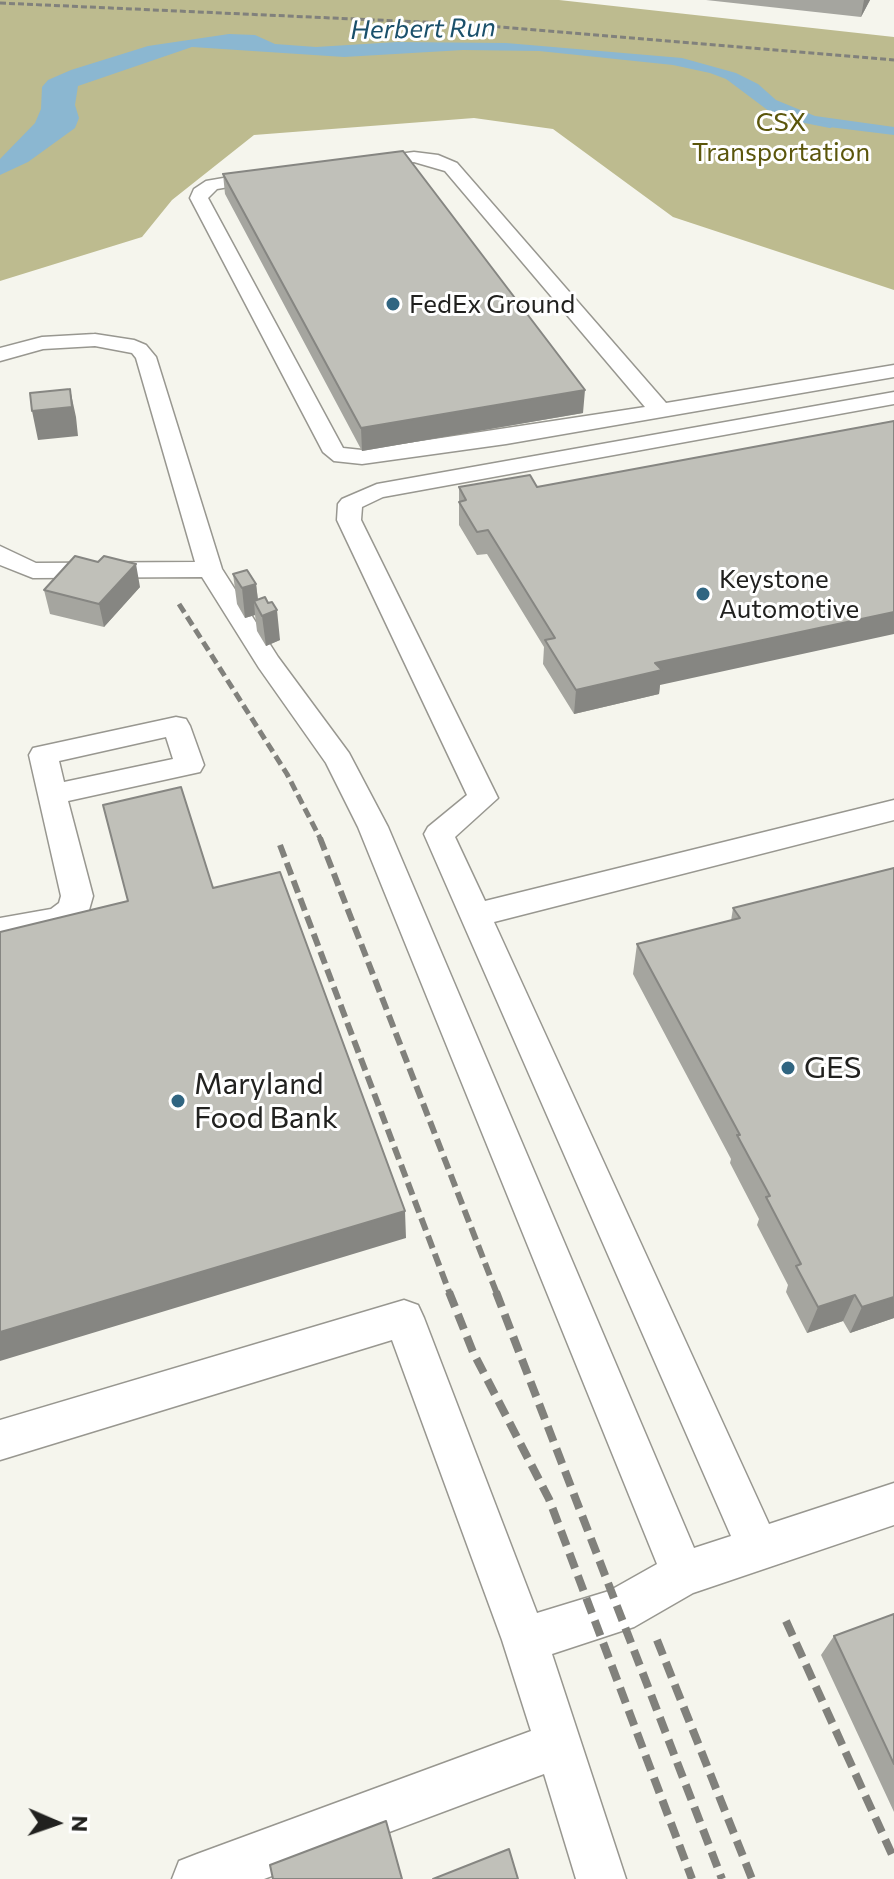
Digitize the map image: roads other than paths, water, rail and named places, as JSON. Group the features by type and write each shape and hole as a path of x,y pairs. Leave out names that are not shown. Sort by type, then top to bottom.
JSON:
{"street":[{"path":"342,166 414,157 432,159 451,167 660,410"},
{"path":"282,174 221,182 205,189 199,198 334,452 349,458 894,371"},
{"path":"0,355 42,343 114,341 139,349 146,357 210,569 268,662 339,760 373,827 683,1574"},
{"path":"759,1550 473,916 439,834 483,798 349,520 350,504 377,491 894,398"},
{"path":"0,553 13,563 33,571 210,569"},
{"path":"0,930 59,919 73,910 77,896 52,794"},
{"path":"473,916 894,810"},
{"path":"0,1440 404,1318 525,1640 601,1879"},
{"path":"525,1640 618,1611 683,1574 894,1504"},
{"path":"197,1879 558,1745"}],"water":[{"path":"229,34 255,35 275,44 316,47 397,42 506,43 682,58 736,73 758,84 776,100 815,116 894,127 894,135 829,127 767,107 734,82 673,65 539,51 463,50 344,57 192,47 78,86 75,105 79,118 75,128 28,162 0,175 0,159 35,123 41,109 42,87 48,80 148,46"}],"waterway":[{"name":"Herbert Run","path":"728,78 768,108 795,119 830,126"}],"railway":[{"path":"0,3 465,24 894,60"},
{"path":"179,604 287,774 320,838"},
{"path":"320,838 497,1294"},
{"path":"280,845 450,1294"},
{"path":"449,1292 473,1352 549,1499 692,1879"},
{"path":"496,1292 722,1879"},
{"path":"786,1621 894,1859"},
{"path":"657,1640 752,1879"}],"place":[{"name":"FedEx Ground","path":"393,304"},
{"name":"Keystone Automotive","path":"703,594"},
{"name":"GES","path":"788,1068"},
{"name":"Maryland Food Bank","path":"178,1101"}],"park label":[{"name":"CSX Transportation","path":"781,137"}]}
